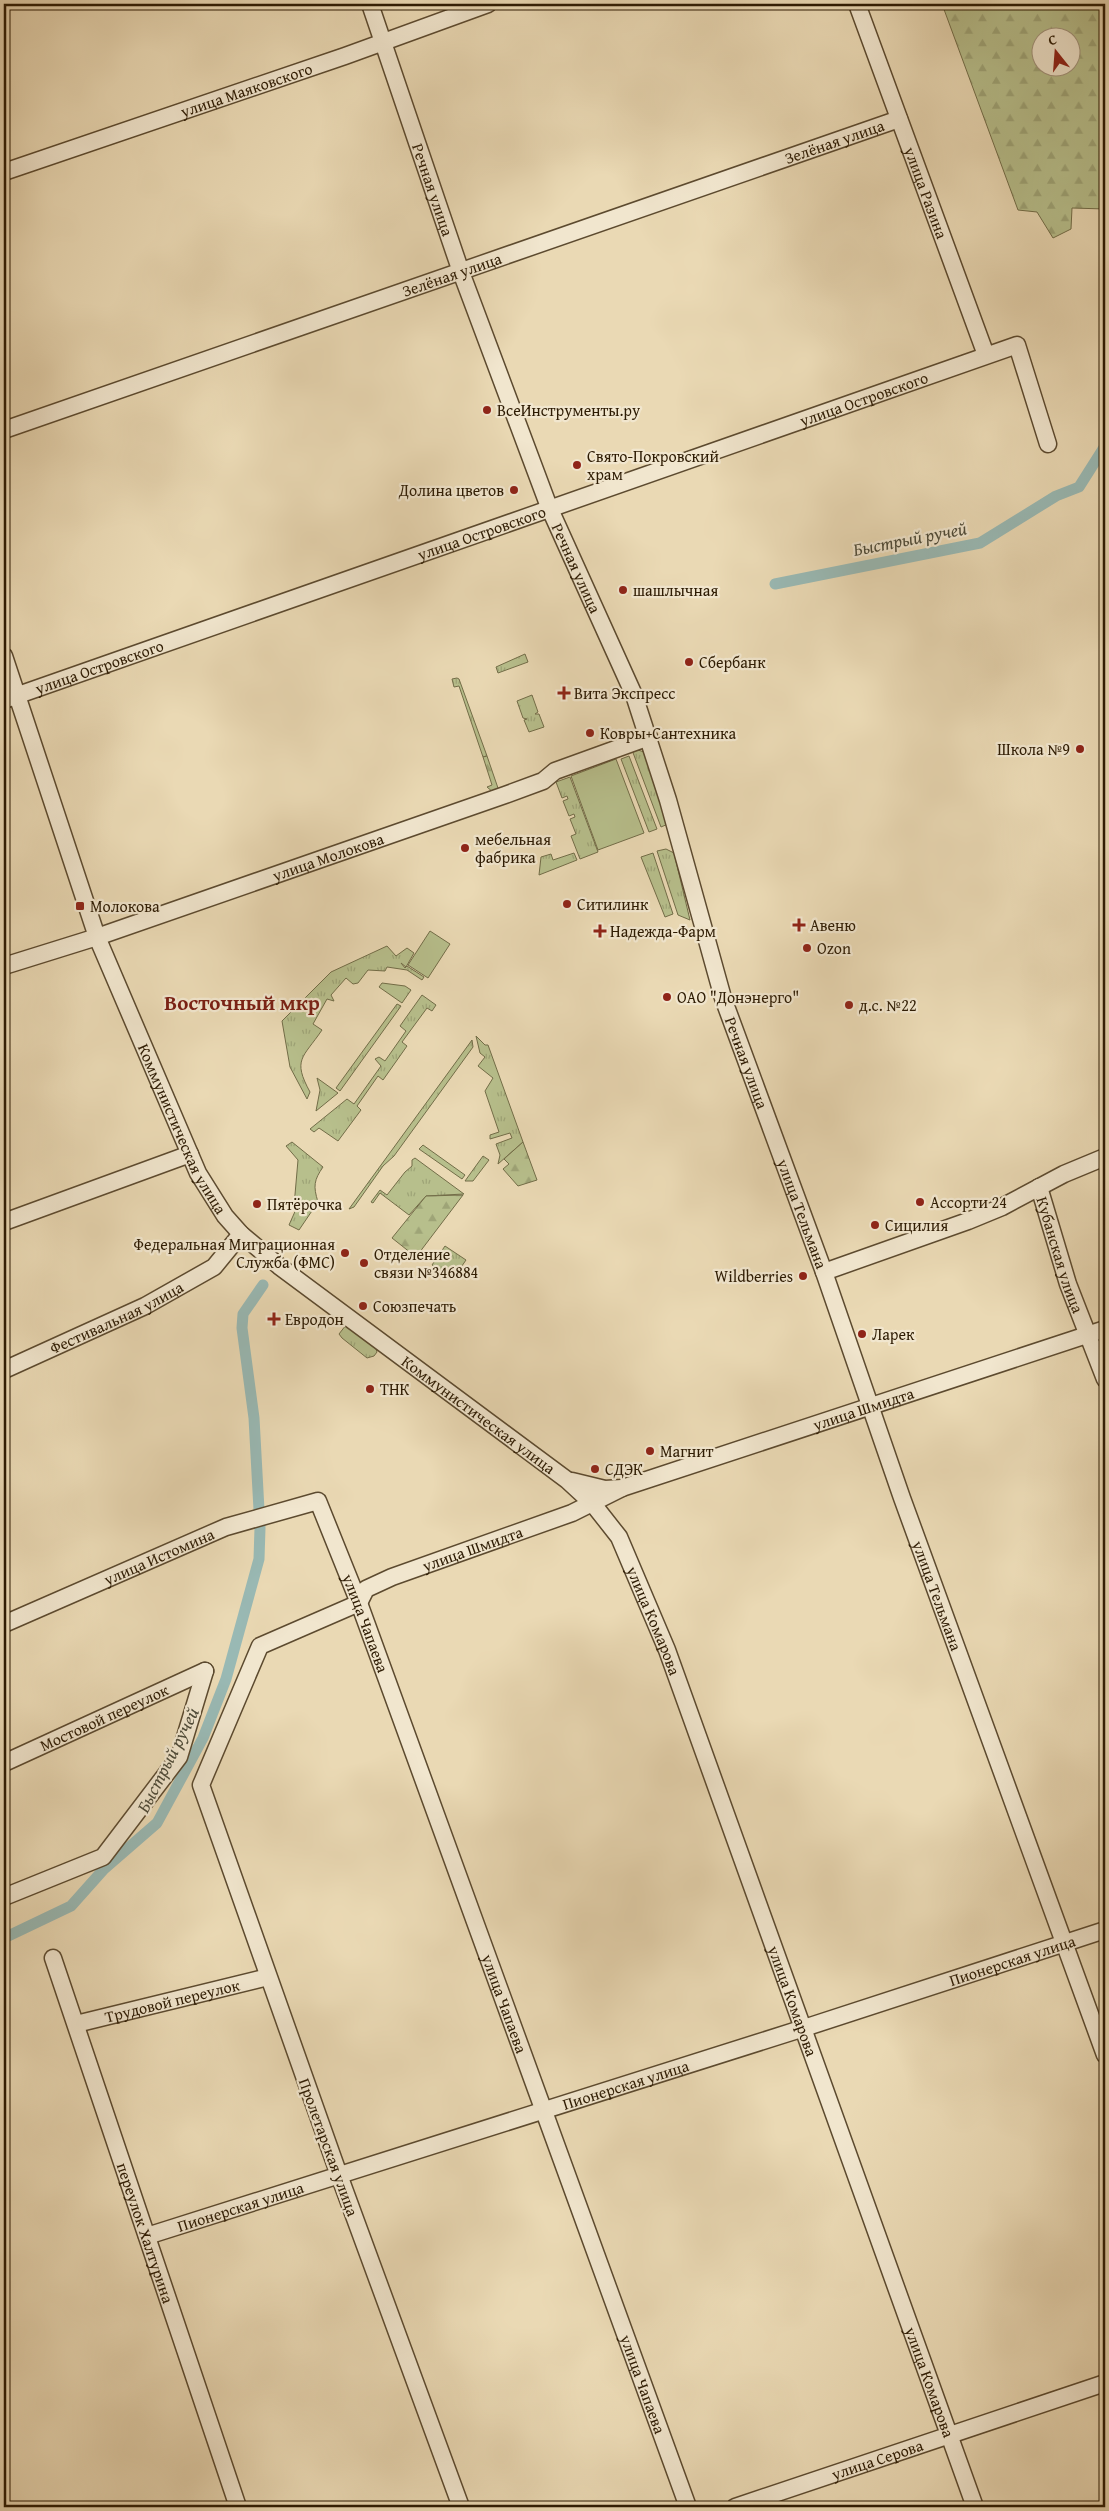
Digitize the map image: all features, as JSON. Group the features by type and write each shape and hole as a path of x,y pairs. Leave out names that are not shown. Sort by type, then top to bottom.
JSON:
{"street":[{"name":"Речная улица","path":"370,4 461,272 548,507 618,656 649,738 668,800 717,980 773,1135"},
{"name":"улица Маяковского","path":"4,172 345,56 382,40 488,4"},
{"name":"улица Разина","path":"857,4 986,355"},
{"name":"Зелёная улица","path":"4,430 899,119"},
{"name":"улица Островского","path":"10,698 548,507 1017,345 1048,444"},
{"name":"Коммунистическая улица","path":"4,656 10,698 97,937 190,1154 210,1193 241,1234 279,1266 567,1480 593,1504"},
{"name":"улица Молокова","path":"4,966 97,937 505,795 543,781 555,771 649,738"},
{"name":"улица Тельмана","path":"773,1135 824,1272 902,1498 1105,2055"},
{"path":"4,1222 190,1154"},
{"path":"824,1272 968,1222 1002,1207 1064,1174 1105,1157"},
{"name":"Кубанская улица","path":"1039,1187 1068,1284 1105,1379"},
{"name":"Фестивальная улица","path":"4,1370 145,1306 214,1267 241,1234"},
{"name":"улица Шмидта","path":"359,1603 366,1589 392,1577 572,1513 622,1488 1105,1328"},
{"name":"улица Шмидта","path":"567,1480 605,1490 622,1488"},
{"name":"улица Чапаева","path":"318,1501 359,1603 688,2507"},
{"name":"улица Истомина","path":"4,1624 226,1527 318,1501"},
{"name":"улица Комарова","path":"593,1504 619,1537 649,1605 804,2028 975,2507"},
{"name":"Пролетарская улица","path":"359,1603 260,1646 201,1785 339,2175 461,2507"},
{"name":"Мостовой переулок","path":"4,1763 205,1670 179,1757 103,1857 4,1897"},
{"name":"Пионерская улица","path":"147,2236 545,2111 1105,1930"},
{"name":"переулок Халтурина","path":"53,1958 238,2507"},
{"name":"Трудовой переулок","path":"76,2024 268,1977"},
{"name":"улица Серова","path":"735,2507 1105,2383"}],"green space":[{"path":"942,4 1105,4 1105,209 1072,208 1071,229 1053,238 1037,212 1018,210"},
{"path":"525,654 528,662 498,673 496,667"},
{"path":"452,679 459,679 487,756 483,757 459,686 454,687"},
{"path":"532,695 538,712 535,714 539,714 544,727 529,732 524,720 527,719 523,718 517,701"},
{"path":"635,749 647,753 668,824 661,827 632,750"},
{"path":"487,756 499,791 494,793 487,787 492,785 483,757"},
{"path":"629,756 657,829 649,832 621,759"},
{"path":"616,759 644,833 598,850 571,776"},
{"path":"570,777 598,852 580,859 571,836 576,834 570,819 575,817 574,814 569,816 563,801 568,799 567,796 562,798 556,782"},
{"path":"666,849 674,853 690,920 678,915 657,851"},
{"path":"574,853 577,860 539,875 541,857 551,854 553,860"},
{"path":"653,853 673,914 665,917 641,857"},
{"path":"430,931 450,944 428,978 408,965"},
{"path":"387,946 396,956 407,948 414,953 406,967 424,977 422,980 407,970 387,967 385,971 368,970 358,983 353,984 346,978 331,995 334,1001 327,999 313,1024 322,1030 302,1059 302,1072 310,1092 307,1099 290,1067 282,1021 331,972"},
{"path":"382,983 405,986 411,990 402,1003 379,987"},
{"path":"422,995 436,1005 432,1011 427,1008 402,1042 407,1046 383,1080 378,1076 357,1106 361,1110 338,1141 319,1128 314,1132 310,1129 347,1099 354,1104 381,1066 375,1059 379,1057 385,1061 406,1031 400,1026"},
{"path":"397,1004 401,1006 340,1091 336,1088"},
{"path":"476,1036 485,1045 488,1045 523,1142 498,1164 500,1155 496,1144 512,1138 510,1133 490,1139 490,1135 499,1132 485,1091 493,1078 478,1066 485,1057 480,1053"},
{"path":"472,1040 473,1047 394,1156 383,1166 354,1207 349,1209"},
{"path":"317,1078 338,1093 316,1111 320,1090"},
{"path":"292,1142 323,1167 315,1183 318,1202 299,1230 289,1225 297,1207 294,1206 298,1160 286,1146"},
{"path":"523,1142 537,1180 518,1186 503,1169 509,1164 504,1159"},
{"path":"423,1145 465,1175 462,1179 419,1149"},
{"path":"483,1156 489,1160 473,1181 465,1181"},
{"path":"415,1158 464,1194 426,1196 409,1215 380,1193 373,1203 371,1202 380,1190 387,1195 412,1166 412,1160"},
{"path":"463,1195 416,1257 392,1238 426,1196"},
{"path":"445,1246 466,1260 453,1279 432,1265"},
{"path":"346,1325 375,1346 377,1352 374,1356 367,1358 342,1338 339,1334"}],"waterway":[{"name":"Быстрый ручей","path":"775,584 980,543 1056,496 1079,487 1105,446"},
{"name":"Быстрый ручей","path":"4,1938 71,1906 104,1869 157,1823 203,1738 226,1679 259,1559 260,1528 254,1418 242,1328 243,1314 263,1285"}],"place":[{"name":"ВсеИнструменты.ру","path":"487,410"},
{"name":"Свято-Покровский храм","path":"577,465"},
{"name":"Долина цветов","path":"514,490"},
{"name":"шашлычная","path":"623,590"},
{"name":"Сбербанк","path":"689,662"},
{"name":"Вита Экспресс","path":"564,693"},
{"name":"Ковры+Сантехника","path":"590,733"},
{"name":"Школа №9","path":"1080,749"},
{"name":"мебельная фабрика","path":"465,848"},
{"name":"Ситилинк","path":"567,904"},
{"name":"Молокова","path":"80,906"},
{"name":"Авеню","path":"799,925"},
{"name":"Надежда-Фарм","path":"600,931"},
{"name":"Ozon","path":"807,948"},
{"name":"ОАО \"Донэнерго\"","path":"667,997"},
{"name":"д.с. №22","path":"849,1005"},
{"name":"Ассорти 24","path":"920,1202"},
{"name":"Пятёрочка","path":"257,1204"},
{"name":"Сицилия","path":"875,1225"},
{"name":"Федеральная Миграционная Служба (ФМС)","path":"345,1253"},
{"name":"Отделение связи №346884","path":"364,1263"},
{"name":"Wildberries","path":"803,1276"},
{"name":"Союзпечать","path":"363,1306"},
{"name":"Евродон","path":"274,1319"},
{"name":"Ларек","path":"862,1334"},
{"name":"ТНК","path":"370,1389"},
{"name":"Магнит","path":"650,1451"},
{"name":"СДЭК","path":"595,1469"}],"district":[{"name":"Восточный мкр","path":"242,1003"}]}
